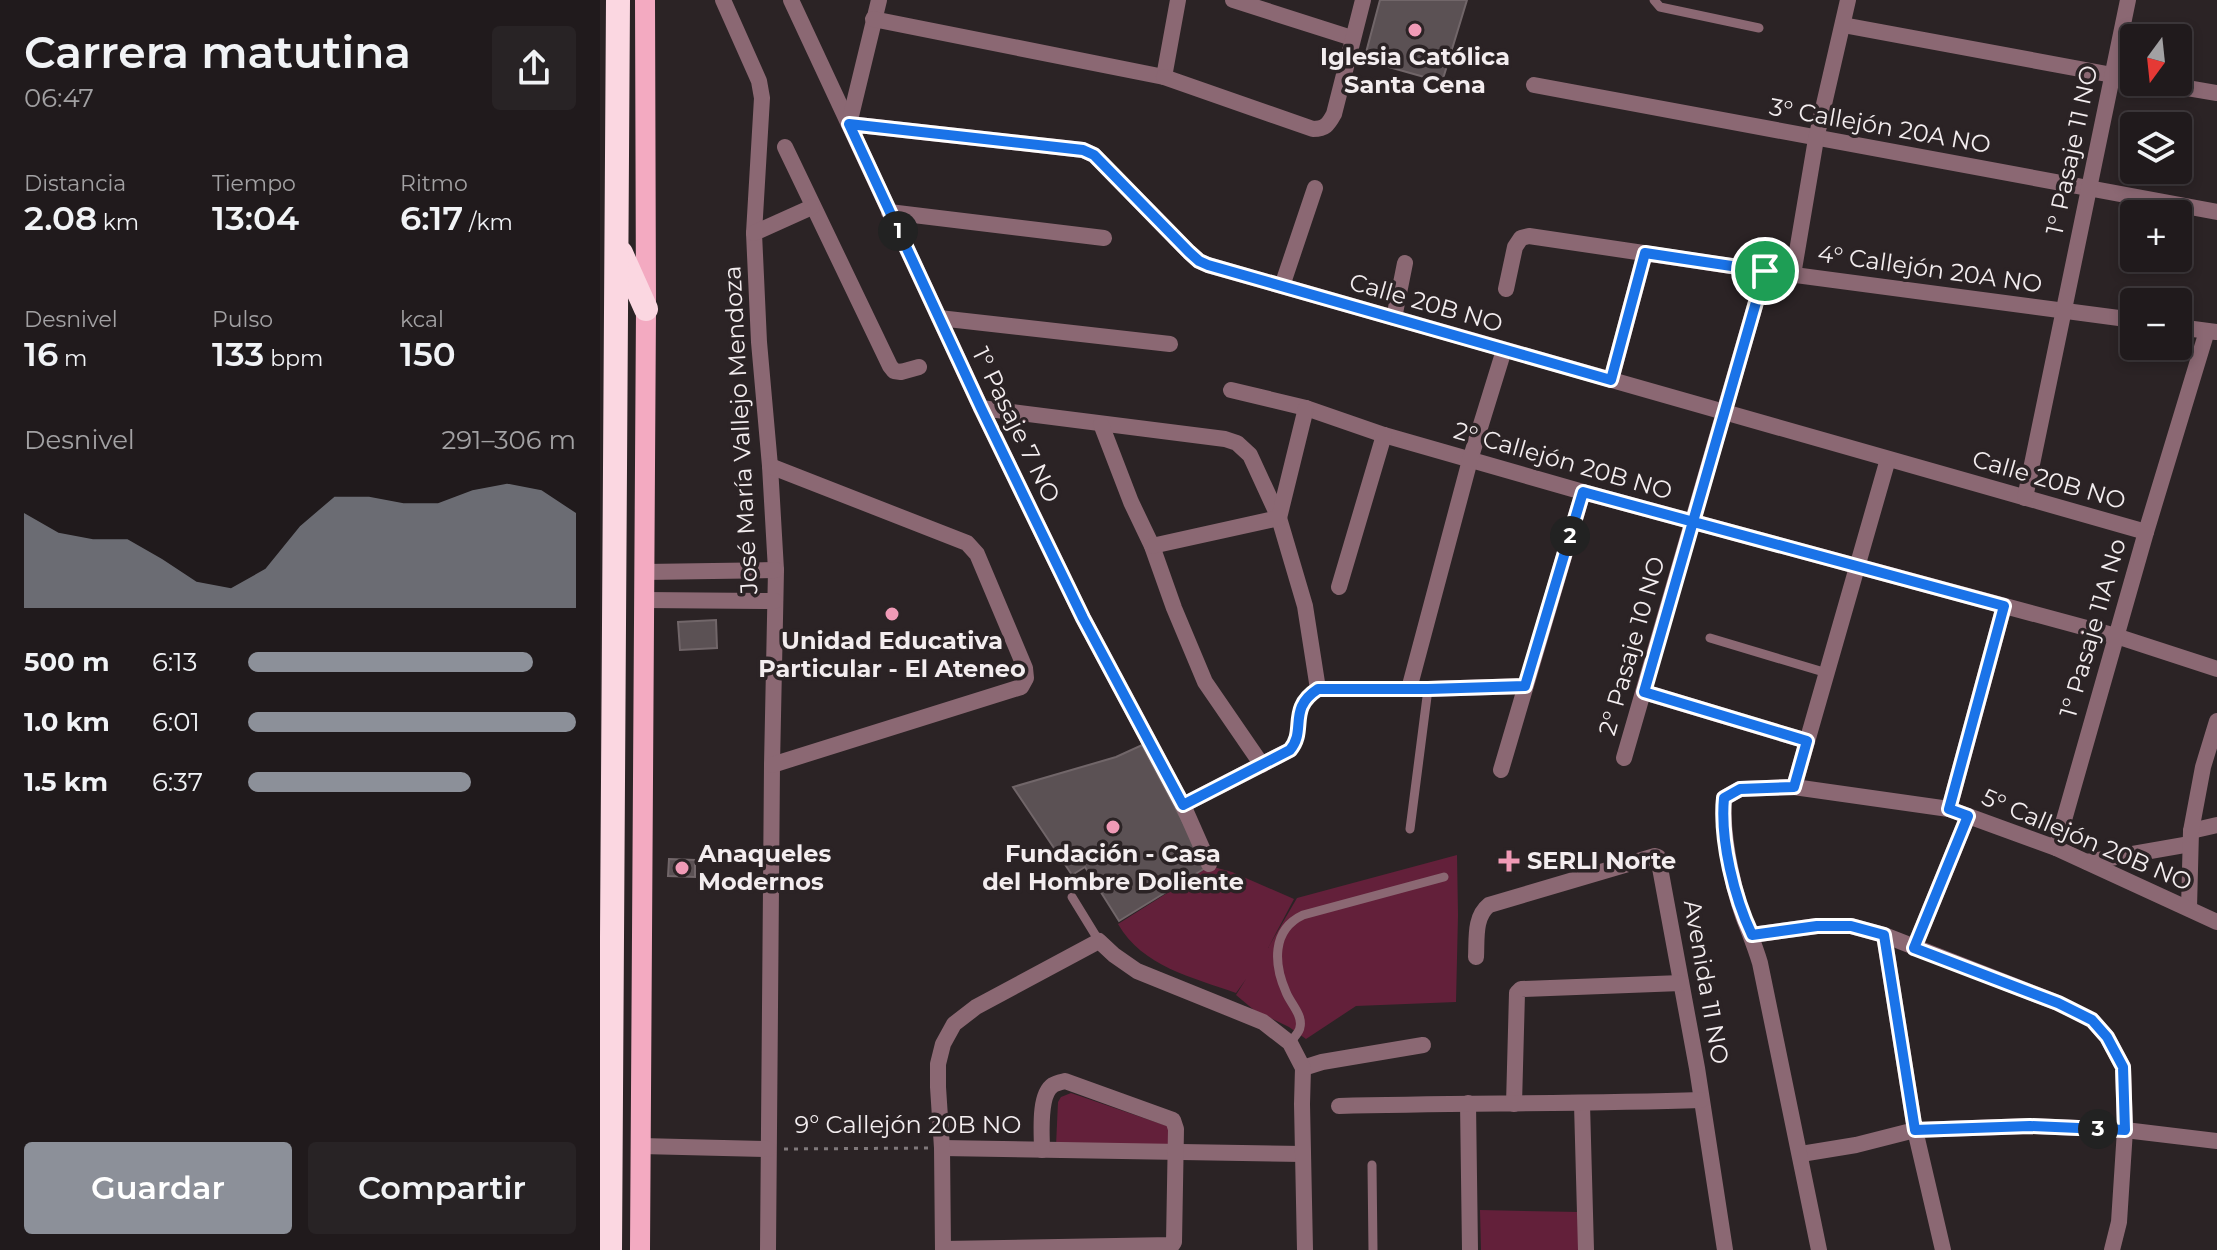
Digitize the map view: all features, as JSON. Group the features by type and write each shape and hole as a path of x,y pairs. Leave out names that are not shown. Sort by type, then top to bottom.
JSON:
{"highway":[{"path":"610,1250 618,0"},
{"path":"616,243 646,309"}],"main road":[{"path":"640,1250 645,0"}],"street":[{"name":"José María Vallejo Mendoza","path":"723,0 759,81 762,98 754,233 776,570 768,1250"},
{"name":"1° Pasaje 7 NO","path":"791,0 981,408 1083,618 1183,805 1209,864"},
{"path":"849,124 879,0"},
{"path":"1164,77 1178,0"},
{"path":"1233,0 1352,38"},
{"path":"873,19 1164,77 1313,129 1323,129 1334,114 1363,0"},
{"path":"1793,275 1816,139 1848,0"},
{"name":"1° Pasaje 11 NO","path":"2025,498 2128,0"},
{"path":"1843,25 2120,77"},
{"name":"3° Callejón 20A NO","path":"1534,85 2217,212"},
{"path":"2192,89 2217,93"},
{"name":"Calle 20B NO","path":"849,124 1083,150 1094,155 1199,261 2146,532"},
{"path":"785,147 890,366 894,371 901,372 919,367"},
{"path":"1282,286 1315,188"},
{"path":"754,233 812,207"},
{"path":"889,212 1104,238"},
{"name":"4° Callejón 20A NO","path":"1506,289 1515,247 1521,238 1529,236 2120,318"},
{"path":"1611,380 1645,253"},
{"path":"1394,318 1405,263"},
{"name":"2° Pasaje 10 NO","path":"1624,758 1765,271"},
{"path":"939,318 1170,344"},
{"path":"2192,329 2212,331"},
{"name":"1° Pasaje 11A No","path":"2056,848 2146,532 2212,331"},
{"path":"1409,689 1470,460 1504,350"},
{"name":"2° Callejón 20B NO","path":"1231,390 1306,408 1384,435 1583,492 2116,636 2217,669"},
{"path":"981,408 1237,443 1250,455 1279,518 1305,606 1318,689 1525,686"},
{"path":"1279,518 1306,408"},
{"path":"1101,424 1205,682 1262,765"},
{"path":"1339,587 1384,435"},
{"path":"1794,787 1888,459"},
{"path":"770,466 967,543 977,554 1025,668 1026,678 1021,687 772,765"},
{"path":"1501,770 1583,492"},
{"path":"1152,546 1279,518"},
{"path":"645,572 776,570"},
{"path":"645,600 775,601"},
{"path":"1949,809 2004,606"},
{"path":"1644,692 1807,741"},
{"path":"2189,908 2190,837 2203,767 2217,721"},
{"path":"1183,805 1290,750"},
{"name":"5° Callejón 20B NO","path":"1752,935 1743,916 1730,861 1722,818 1724,798 1740,789 1794,787 1949,809 2056,848 2217,922"},
{"path":"1914,948 1968,816"},
{"path":"2087,862 2190,837 2217,825"},
{"name":"Avenida 11 NO","path":"1476,957 1479,920 1481,912 1489,905 1655,856 1660,860 1725,1250"},
{"path":"1819,1250 1752,935 1817,926 1851,926 1884,935 2058,1003 2092,1020 2107,1037 2123,1067 2125,1130 2119,1222 2112,1250"},
{"path":"1884,935 1915,1130 1943,1250"},
{"path":"1042,1150 1043,1104 1047,1091 1054,1083 1065,1081 1173,1120 1176,1129 1172,1245 943,1250 938,1064 943,1044 954,1024 976,1007 1099,941 1137,971 1263,1022 1290,1043 1303,1068 1305,1250"},
{"path":"1514,1104 1517,993 1521,989 1681,983"},
{"path":"1303,1068 1423,1045"},
{"path":"1339,1106 1701,1100"},
{"path":"1468,1103 1470,1250"},
{"path":"1582,1104 1586,1250"},
{"path":"1801,1154 1856,1145 1915,1130 2030,1126 2125,1130 2217,1141"},
{"name":"9° Callejón 20B NO","path":"641,1146 768,1149"},
{"name":"9° Callejón 20B NO","path":"942,1148 1303,1154"}],"lane":[{"path":"1654,0 1660,7 1759,28"},
{"path":"1710,638 1827,673"},
{"path":"1290,750 1295,745 1300,710 1306,696 1318,689"},
{"path":"1410,829 1428,689"},
{"path":"1290,1043 1300,1029 1300,1023 1286,993 1276,956 1290,924 1303,915 1444,877"},
{"path":"1072,897 1099,941"},
{"path":"1372,1165 1373,1250"}],"path":[{"name":"9° Callejón 20B NO","path":"768,1149 942,1148"}],"shaded area":[{"path":"1457,855 1456,1002 1356,1006 1306,1039 1254,1010 1236,995 1246,979 1236,993 1170,969 1141,951 1118,924 1210,866 1232,872 1294,899 1268,948 1297,898"},
{"path":"1071,1093 1167,1126 1169,1147 1056,1146 1058,1102 1061,1097"},
{"path":"1480,1210 1579,1212 1579,1250 1481,1250"}],"building":[{"name":"Iglesia Católica Santa Cena","path":"1380,0 1467,0 1442,82 1364,60"},
{"path":"716,620 717,648 680,650 678,622"},
{"name":"Fundación - Casa del Hombre Doliente","path":"1142,745 1207,867 1119,921 1085,867 1072,875 1013,787 1116,757"},
{"name":"Anaqueles Modernos","path":"669,859 695,860 695,877 668,876"}],"place":[{"name":"Iglesia Católica Santa Cena","path":"1415,30"},
{"name":"Unidad Educativa Particular - El Ateneo","path":"892,614"},
{"name":"Fundación - Casa del Hombre Doliente","path":"1113,827"},
{"name":"SERLI Norte","path":"1509,861"},
{"name":"Anaqueles Modernos","path":"682,868"}],"route":[{"path":"1765,271 1645,253 1611,380 1208,265 1189,252 1094,155 1083,150 849,124 1083,618 1183,805 1290,750 1295,745 1300,710 1306,696 1318,689 1525,686 1583,492 1693,522 2004,606 1949,809 1968,816 1914,948 2058,1003 2092,1020 2107,1037 2123,1067 2125,1130 2030,1126 1915,1130 1884,935 1851,926 1817,926 1752,935 1743,916 1722,818 1724,798 1740,789 1794,787 1807,741 1644,692 1693,522 1765,271"}]}
